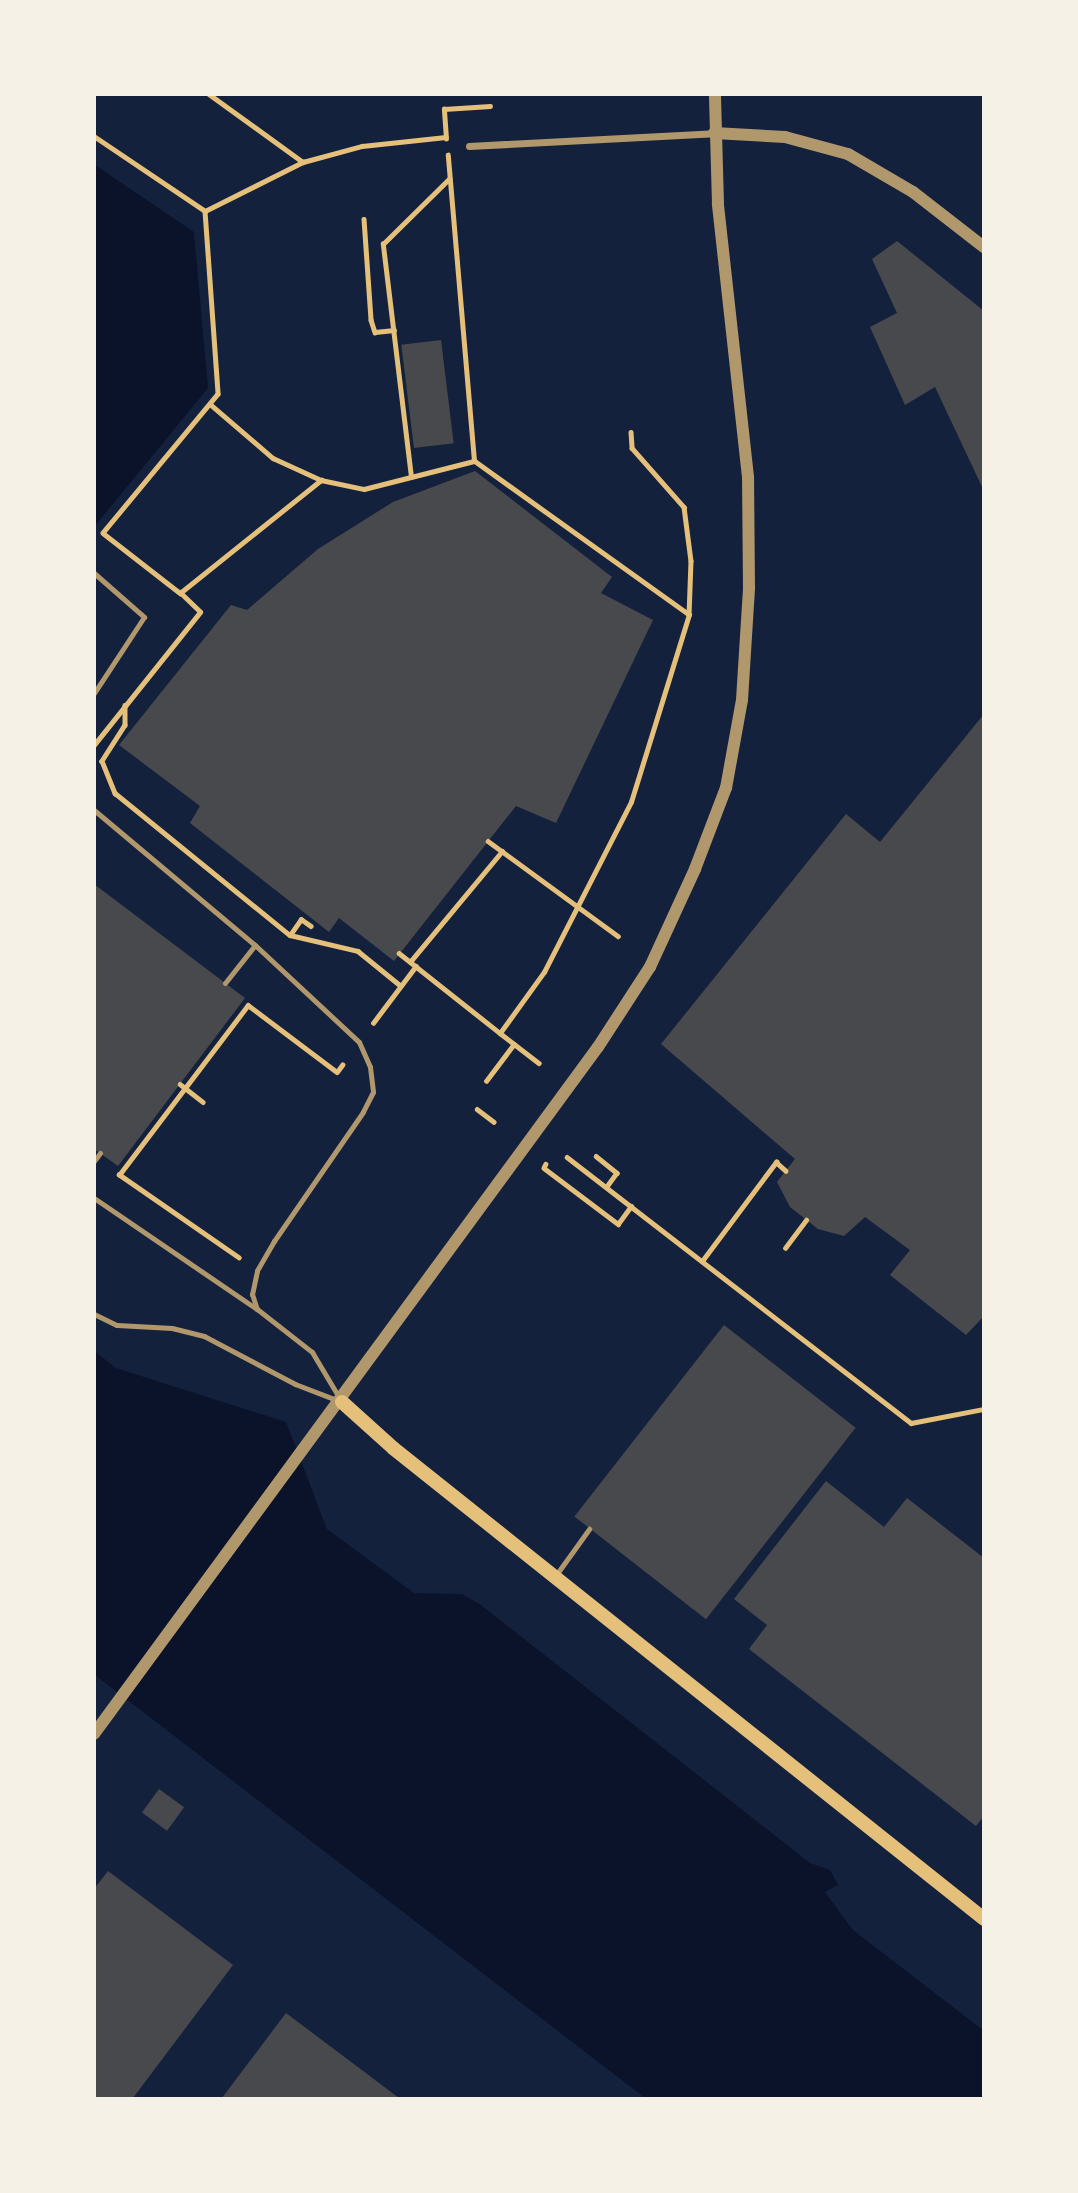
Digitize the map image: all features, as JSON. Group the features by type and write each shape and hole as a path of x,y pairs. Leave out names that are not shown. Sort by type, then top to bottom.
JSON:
{"main road":[{"path":"342,1402 554,1576 982,1914"}],"street":[{"path":"94,1734 299,1455 342,1402 390,1325 598,1047 650,967 695,869 726,788 743,701 749,588 748,477 714,133 715,94"},
{"path":"469,146 714,133 785,137 848,154 913,192 984,247"}],"lane":[{"path":"94,585 97,575 145,617 94,693"},
{"path":"94,810 255,945 359,1042 370,1067 373,1092 257,1271 252,1294 257,1310"},
{"path":"225,983 255,945"},
{"path":"94,1161 100,1153"},
{"path":"94,1198 257,1310 312,1352 342,1402"},
{"path":"94,1314 117,1325 172,1328 204,1336 295,1384 342,1402"},
{"path":"554,1576 589,1529"}],"path":[{"path":"209,94 303,162"},
{"path":"490,106 444,109 474,461 690,615"},
{"path":"94,136 205,211"},
{"path":"205,211 303,162 362,146 446,137"},
{"path":"411,477 383,244 450,179"},
{"path":"94,745 200,612 180,593 103,533 218,394 205,211"},
{"path":"363,219 371,320 375,332 394,330"},
{"path":"210,404 273,458 320,480 364,489 474,461"},
{"path":"500,1033 544,972 631,802 690,615 691,561 684,507 632,448 631,432"},
{"path":"180,593 320,480"},
{"path":"125,704 125,725 102,761 115,793 290,935 358,951 401,986"},
{"path":"488,841 618,936"},
{"path":"410,962 502,851"},
{"path":"290,935 301,919 311,926"},
{"path":"399,953 539,1063"},
{"path":"373,1023 416,966"},
{"path":"239,1258 119,1175 248,1005 337,1072 342,1065"},
{"path":"486,1081 514,1044"},
{"path":"180,1084 202,1102"},
{"path":"477,1109 494,1122"},
{"path":"596,1156 617,1173 607,1187"},
{"path":"567,1157 911,1423 984,1409"},
{"path":"550,1159 544,1168 618,1224 631,1206"},
{"path":"702,1261 776,1162 786,1171"},
{"path":"785,1248 806,1220"}],"water":[{"path":"95,165 194,232 208,388 95,526"},
{"path":"94,1351 116,1368 286,1422 327,1529 414,1593 462,1594 481,1605 810,1863 830,1870 838,1885 825,1892 853,1930 983,2030 983,2098 645,2098 95,1675"}],"building":[{"path":"897,241 984,311 984,491 935,387 905,405 870,327 897,313 872,259"},
{"path":"441,340 454,443 414,448 401,345"},
{"path":"475,471 612,577 601,593 653,620 556,823 516,806 394,961 339,918 329,932 190,823 200,806 119,745 231,605 247,610 318,549 393,502"},
{"path":"984,714 984,1316 966,1335 890,1275 910,1250 865,1217 844,1236 818,1229 790,1207 777,1182 795,1159 661,1044 846,814 880,842"},
{"path":"94,884 245,998 118,1166 94,1149"},
{"path":"724,1325 856,1428 706,1619 574,1516"},
{"path":"826,1481 884,1527 907,1498 984,1558 984,1816 976,1826 749,1649 767,1625 734,1599"},
{"path":"159,1789 184,1807 167,1831 142,1812"},
{"path":"108,1871 233,1965 133,2098 94,2098 94,1889"},
{"path":"286,2013 399,2098 222,2098"}]}
